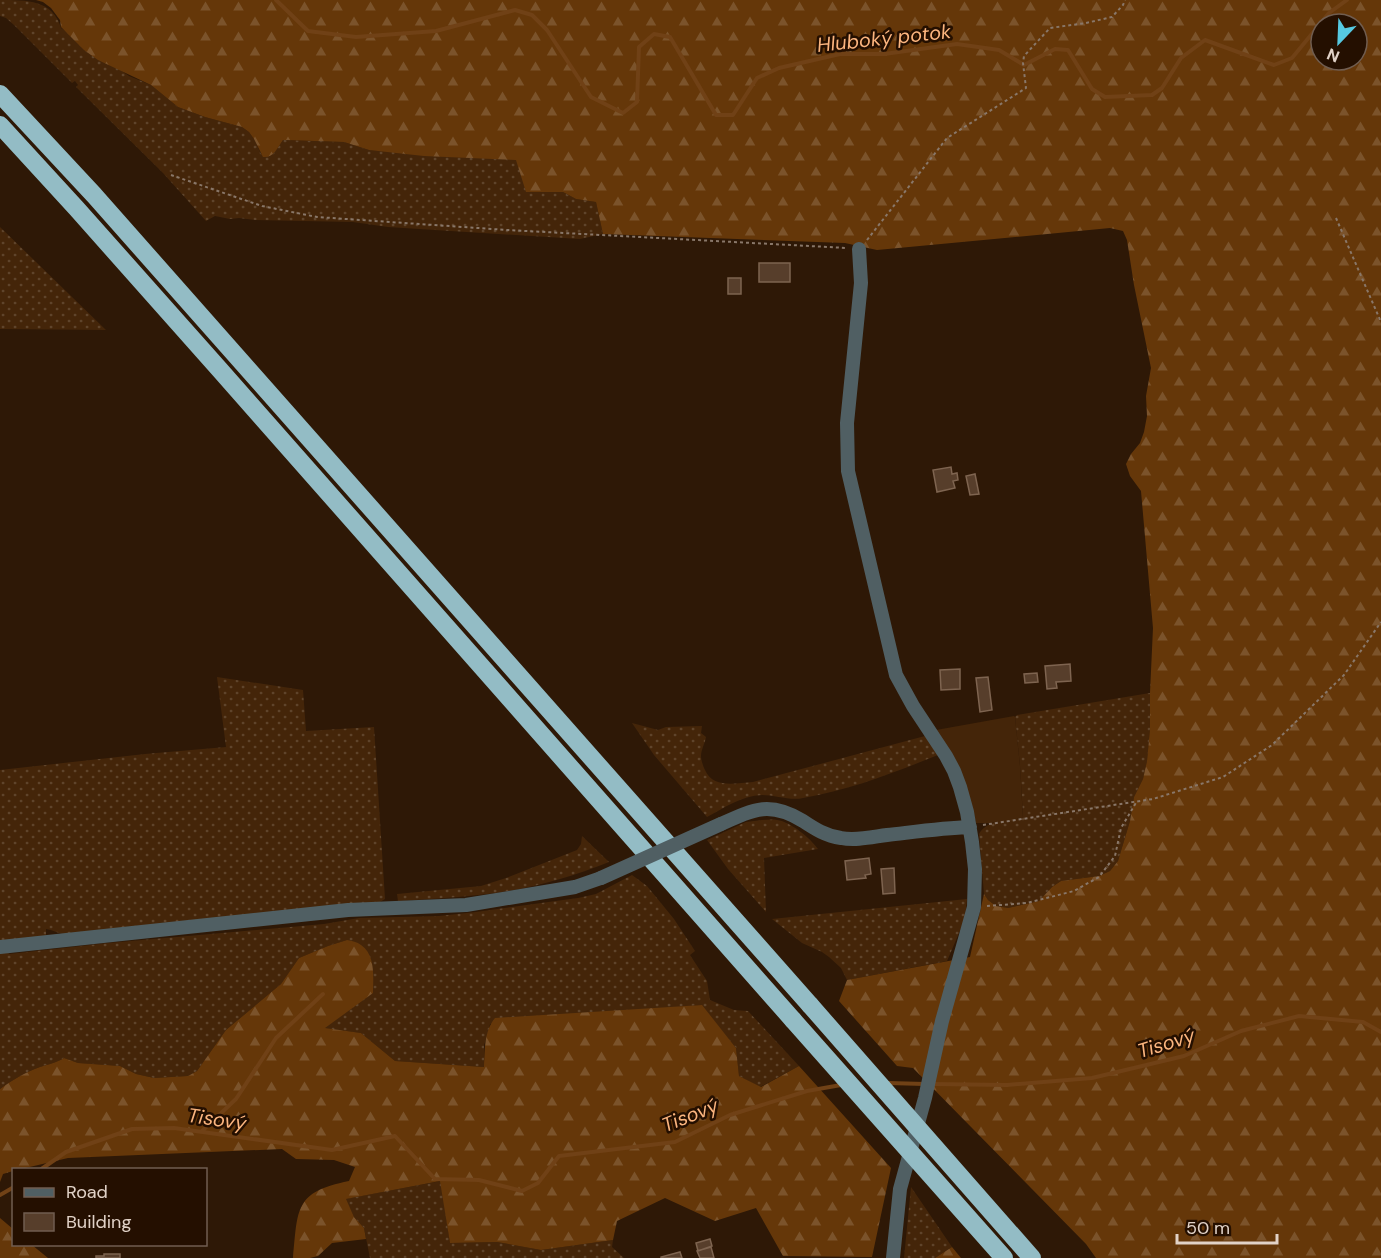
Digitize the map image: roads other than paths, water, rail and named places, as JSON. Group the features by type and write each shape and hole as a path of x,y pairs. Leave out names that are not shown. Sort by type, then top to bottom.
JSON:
{"highway":[{"path":"0,94 109,212 1032,1258"},
{"path":"0,125 220,370 1004,1258"}],"street":[{"path":"860,249 861,283 847,423 848,471 896,675 912,706 954,771 970,827 975,869 974,908 942,1022 925,1098 900,1189 893,1258"},
{"path":"0,947 348,910 466,905 575,887 601,878 751,811 769,809 787,812 822,833 841,838 859,839 952,827 970,827"}],"waterway":[{"name":"Hluboký potok","path":"276,0 308,31 356,37 436,31 515,10 532,15 547,30 591,97 623,113 637,102 639,47 654,34 670,37 716,115 733,115 757,78 779,68 840,54 884,54 957,44 999,50 1024,65 1055,49 1068,50 1092,89 1105,97 1152,95 1162,88 1181,58 1205,40 1274,65 1292,58 1329,13 1347,0"},
{"path":"202,1131 236,1099 276,1038 323,994"},
{"name":"Tisový","path":"933,1084 1007,1085 1092,1078 1184,1056 1241,1031 1299,1016 1363,1022 1381,1032"},
{"name":"Tisový","path":"888,1083 925,1084"},
{"name":"Tisový","path":"43,1168 66,1152 132,1129 174,1128 332,1150 395,1136 435,1179 479,1180 522,1191 538,1183 559,1156 675,1142 730,1115 807,1091 841,1085"},
{"name":"Tisový","path":"0,1195 12,1188"}]}
